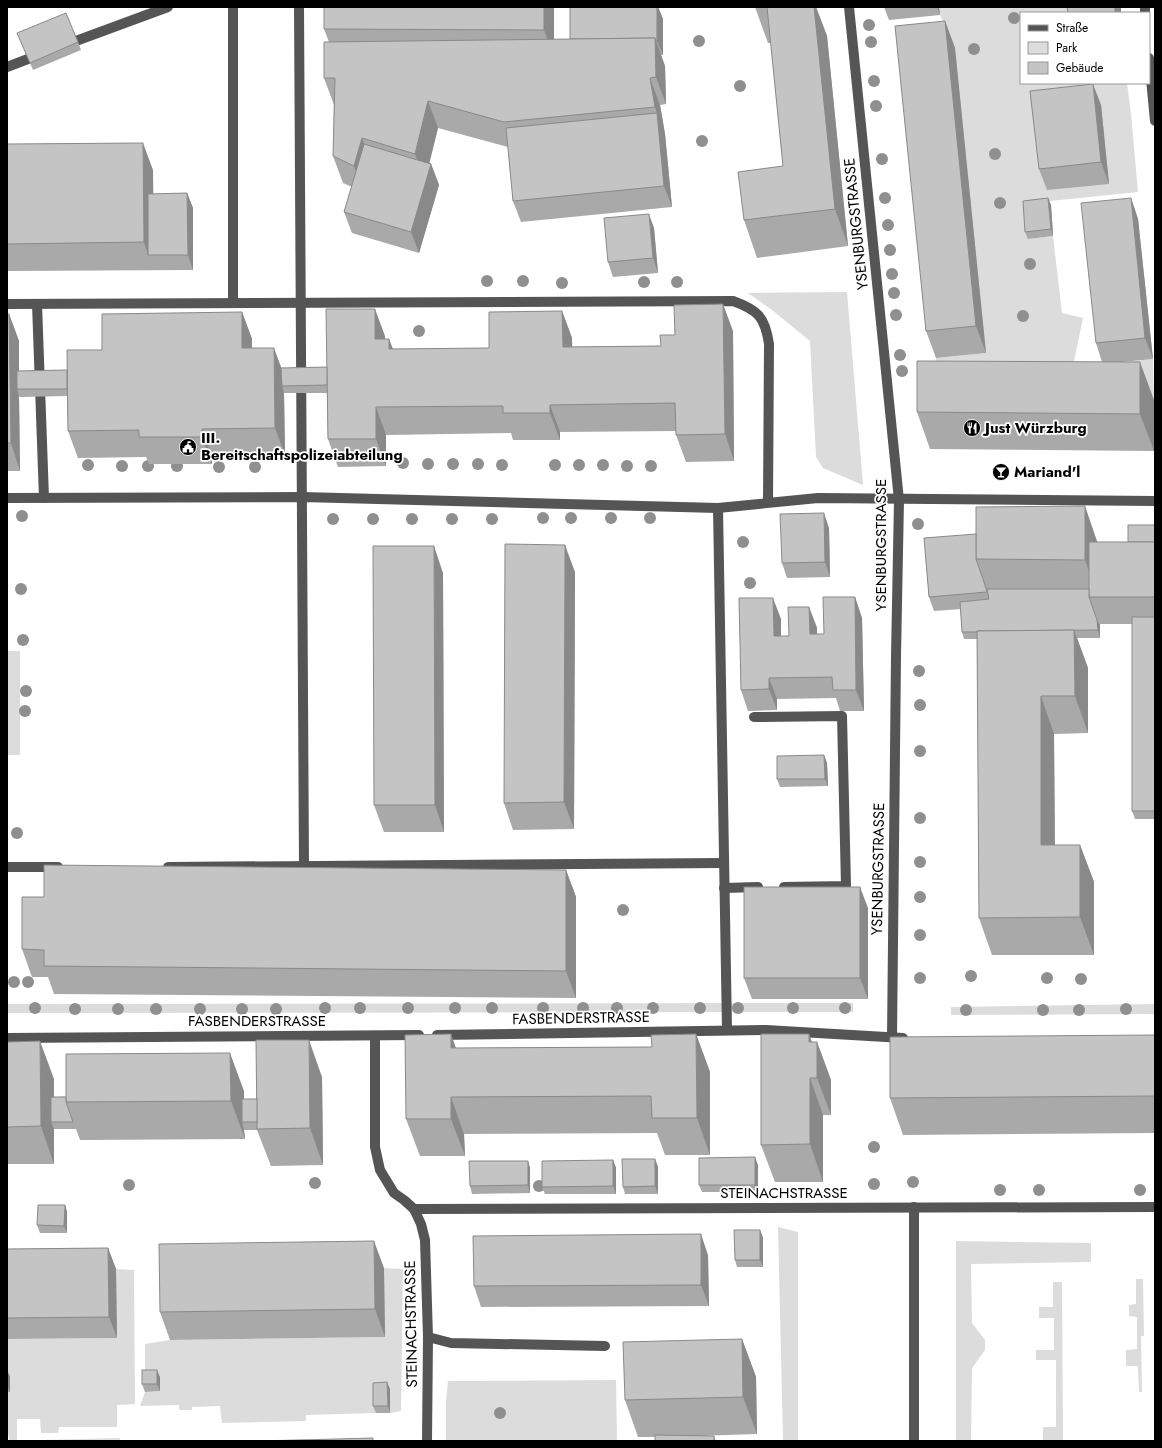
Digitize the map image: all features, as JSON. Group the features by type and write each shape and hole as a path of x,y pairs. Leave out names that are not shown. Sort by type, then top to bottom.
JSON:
{"street":[{"path":"233,7 233,303"},
{"path":"299,7 304,866"},
{"name":"YSENBURGSTRASSE","path":"849,7 899,500 893,852 892,1038"},
{"path":"7,67 163,8"},
{"path":"1150,68 1155,121"},
{"path":"7,304 733,301 749,307 756,312 767,330 769,344 768,502"},
{"path":"37,304 44,498"},
{"path":"7,498 302,497 718,508 818,498 899,500 1155,501"},
{"path":"718,508 727,1030"},
{"path":"724,888 846,886 842,716 754,717"},
{"path":"159,867 724,863"},
{"path":"7,867 70,867"},
{"name":"FASBENDERSTRASSE","path":"7,1038 375,1036 766,1030 916,1039"},
{"name":"STEINACHSTRASSE","path":"375,1036 375,1147 380,1170 394,1193 414,1209 421,1224 425,1240 428,1337 427,1441"},
{"path":"914,1207 914,1441"},
{"name":"STEINACHSTRASSE","path":"414,1209 1155,1207"},
{"path":"428,1337 451,1343 605,1346"}],"green space":[{"path":"939,7 1074,7 1074,12 1020,12 1020,84 1127,84 1138,192 1031,203 1028,239 1053,236 1062,313 1083,318 1072,371 1103,364 1153,359 1154,400 931,398 936,358 986,353 955,48 940,15"},
{"path":"847,292 863,485 823,468 816,457 810,341 772,310 748,293"},
{"path":"7,651 20,651 20,755 7,755"},
{"path":"853,1003 853,1012 7,1013 7,1004"},
{"path":"1155,1004 1155,1014 951,1015 951,1007"},
{"path":"778,1227 798,1232 798,1441 783,1441"},
{"path":"956,1241 1091,1243 1091,1262 971,1264 972,1323 985,1340 985,1350 972,1368 971,1441 956,1441"},
{"path":"384,1268 403,1269 401,1411 390,1413 389,1389 376,1390 376,1413 306,1415 306,1421 222,1423 220,1406 192,1407 192,1410 179,1410 179,1405 140,1406 145,1392 160,1391 145,1377 145,1344 170,1340 385,1337"},
{"path":"116,1269 134,1270 135,1404 117,1405 117,1427 59,1427 58,1433 41,1433 40,1419 17,1419 17,1441 10,1441 7,1430 7,1339 117,1338"},
{"path":"1136,1279 1143,1279 1144,1336 1141,1336 1142,1392 1139,1392 1138,1366 1126,1366 1126,1350 1137,1349 1137,1317 1129,1316 1129,1305 1136,1304"},
{"path":"1053,1282 1062,1282 1063,1441 1043,1441 1043,1427 1056,1427 1056,1360 1036,1360 1036,1350 1054,1350 1054,1318 1039,1318 1039,1307 1053,1307"},
{"path":"616,1380 617,1441 446,1441 446,1401 448,1381"},
{"path":"120,1438 120,1441 42,1441 42,1440"},
{"path":"309,1439 309,1441 233,1441"}],"building":[{"path":"324,7 544,7 544,30 324,29"},
{"path":"570,7 657,7 657,41 655,38 570,39"},
{"path":"767,7 814,7 835,209 744,220 738,172 783,166"},
{"path":"1067,7 1115,7 1115,12 1068,12"},
{"path":"66,13 78,42 30,63 17,33"},
{"path":"945,21 976,326 926,331 895,26"},
{"path":"655,38 656,77 650,78 655,107 504,122 428,101 415,154 362,138 354,166 333,156 335,78 324,78 324,42"},
{"path":"1093,84 1101,162 1039,169 1030,91"},
{"path":"657,113 664,186 513,201 506,128"},
{"path":"143,143 144,242 7,244 7,144"},
{"path":"364,144 431,164 411,232 344,212"},
{"path":"187,193 188,255 148,255 148,194"},
{"path":"1048,198 1051,229 1025,232 1023,201"},
{"path":"1131,198 1145,338 1096,343 1081,203"},
{"path":"649,214 653,258 608,262 604,218"},
{"path":"723,304 725,434 676,435 675,403 550,405 550,413 503,413 503,406 376,407 376,439 328,439 326,309 375,309 375,339 389,339 389,349 489,348 489,312 562,311 563,347 661,346 660,335 675,335 674,305"},
{"path":"242,312 242,348 274,348 275,428 202,429 202,437 139,437 139,430 68,431 67,350 102,350 102,314"},
{"path":"7,314 9,314 11,443 7,443"},
{"path":"917,361 1140,362 1140,414 917,412"},
{"path":"327,367 327,385 282,386 281,368"},
{"path":"67,370 67,389 17,389 17,371"},
{"path":"1085,506 1085,560 976,559 976,507"},
{"path":"824,513 825,562 782,563 780,514"},
{"path":"1128,525 1155,525 1155,542 1128,542"},
{"path":"976,534 976,559 987,592 929,597 924,538"},
{"path":"1089,542 1155,542 1155,597 1089,597"},
{"path":"505,544 565,545 564,802 504,803"},
{"path":"373,546 434,546 435,805 374,805"},
{"path":"987,589 1089,589 1089,597 1097,620 1098,630 962,632 960,602 989,599"},
{"path":"823,597 855,597 856,690 833,690 832,677 769,678 769,689 741,690 739,598 773,598 774,636 789,636 788,607 809,607 810,634 824,634"},
{"path":"1132,617 1155,617 1155,811 1132,811"},
{"path":"1074,630 1075,696 1041,696 1041,845 1080,845 1080,917 979,918 977,631"},
{"path":"824,755 825,779 777,779 777,756"},
{"path":"44,865 566,870 566,971 44,966 44,950 22,949 22,897 44,897"},
{"path":"744,887 860,887 860,978 744,978"},
{"path":"451,1034 451,1048 652,1047 651,1035 696,1034 697,1118 652,1118 651,1096 451,1097 451,1119 406,1119 405,1035"},
{"path":"761,1034 809,1034 809,1042 817,1042 817,1078 810,1078 810,1144 761,1145"},
{"path":"1155,1035 1155,1096 890,1098 890,1037"},
{"path":"256,1040 309,1040 310,1128 257,1129"},
{"path":"40,1041 41,1126 7,1127 7,1042"},
{"path":"230,1053 231,1101 66,1102 66,1054"},
{"path":"51,1097 66,1097 66,1102 73,1122 51,1122"},
{"path":"242,1099 257,1099 257,1122 242,1122"},
{"path":"755,1157 755,1185 699,1185 699,1158"},
{"path":"622,1159 655,1159 655,1186 623,1187"},
{"path":"613,1160 613,1186 542,1187 542,1161"},
{"path":"469,1161 528,1161 528,1185 470,1186"},
{"path":"38,1205 65,1205 64,1226 37,1225"},
{"path":"734,1230 760,1230 760,1260 735,1260"},
{"path":"701,1234 701,1285 474,1286 473,1236"},
{"path":"374,1241 375,1309 160,1312 159,1244"},
{"path":"108,1248 109,1317 7,1318 7,1249"},
{"path":"742,1339 743,1397 625,1400 623,1342"},
{"path":"142,1370 157,1370 157,1384 142,1384"},
{"path":"387,1382 388,1406 373,1406 373,1383"},
{"path":"655,1435 714,1436 714,1441 655,1441"},
{"path":"373,1438 373,1441 264,1441"}],"place":[{"name":"Just Würzburg","path":"972,428"},
{"name":"III. Bereitschaftspolizeiabteilung","path":"188,447"},
{"name":"Mariand'l","path":"1001,472"}]}
